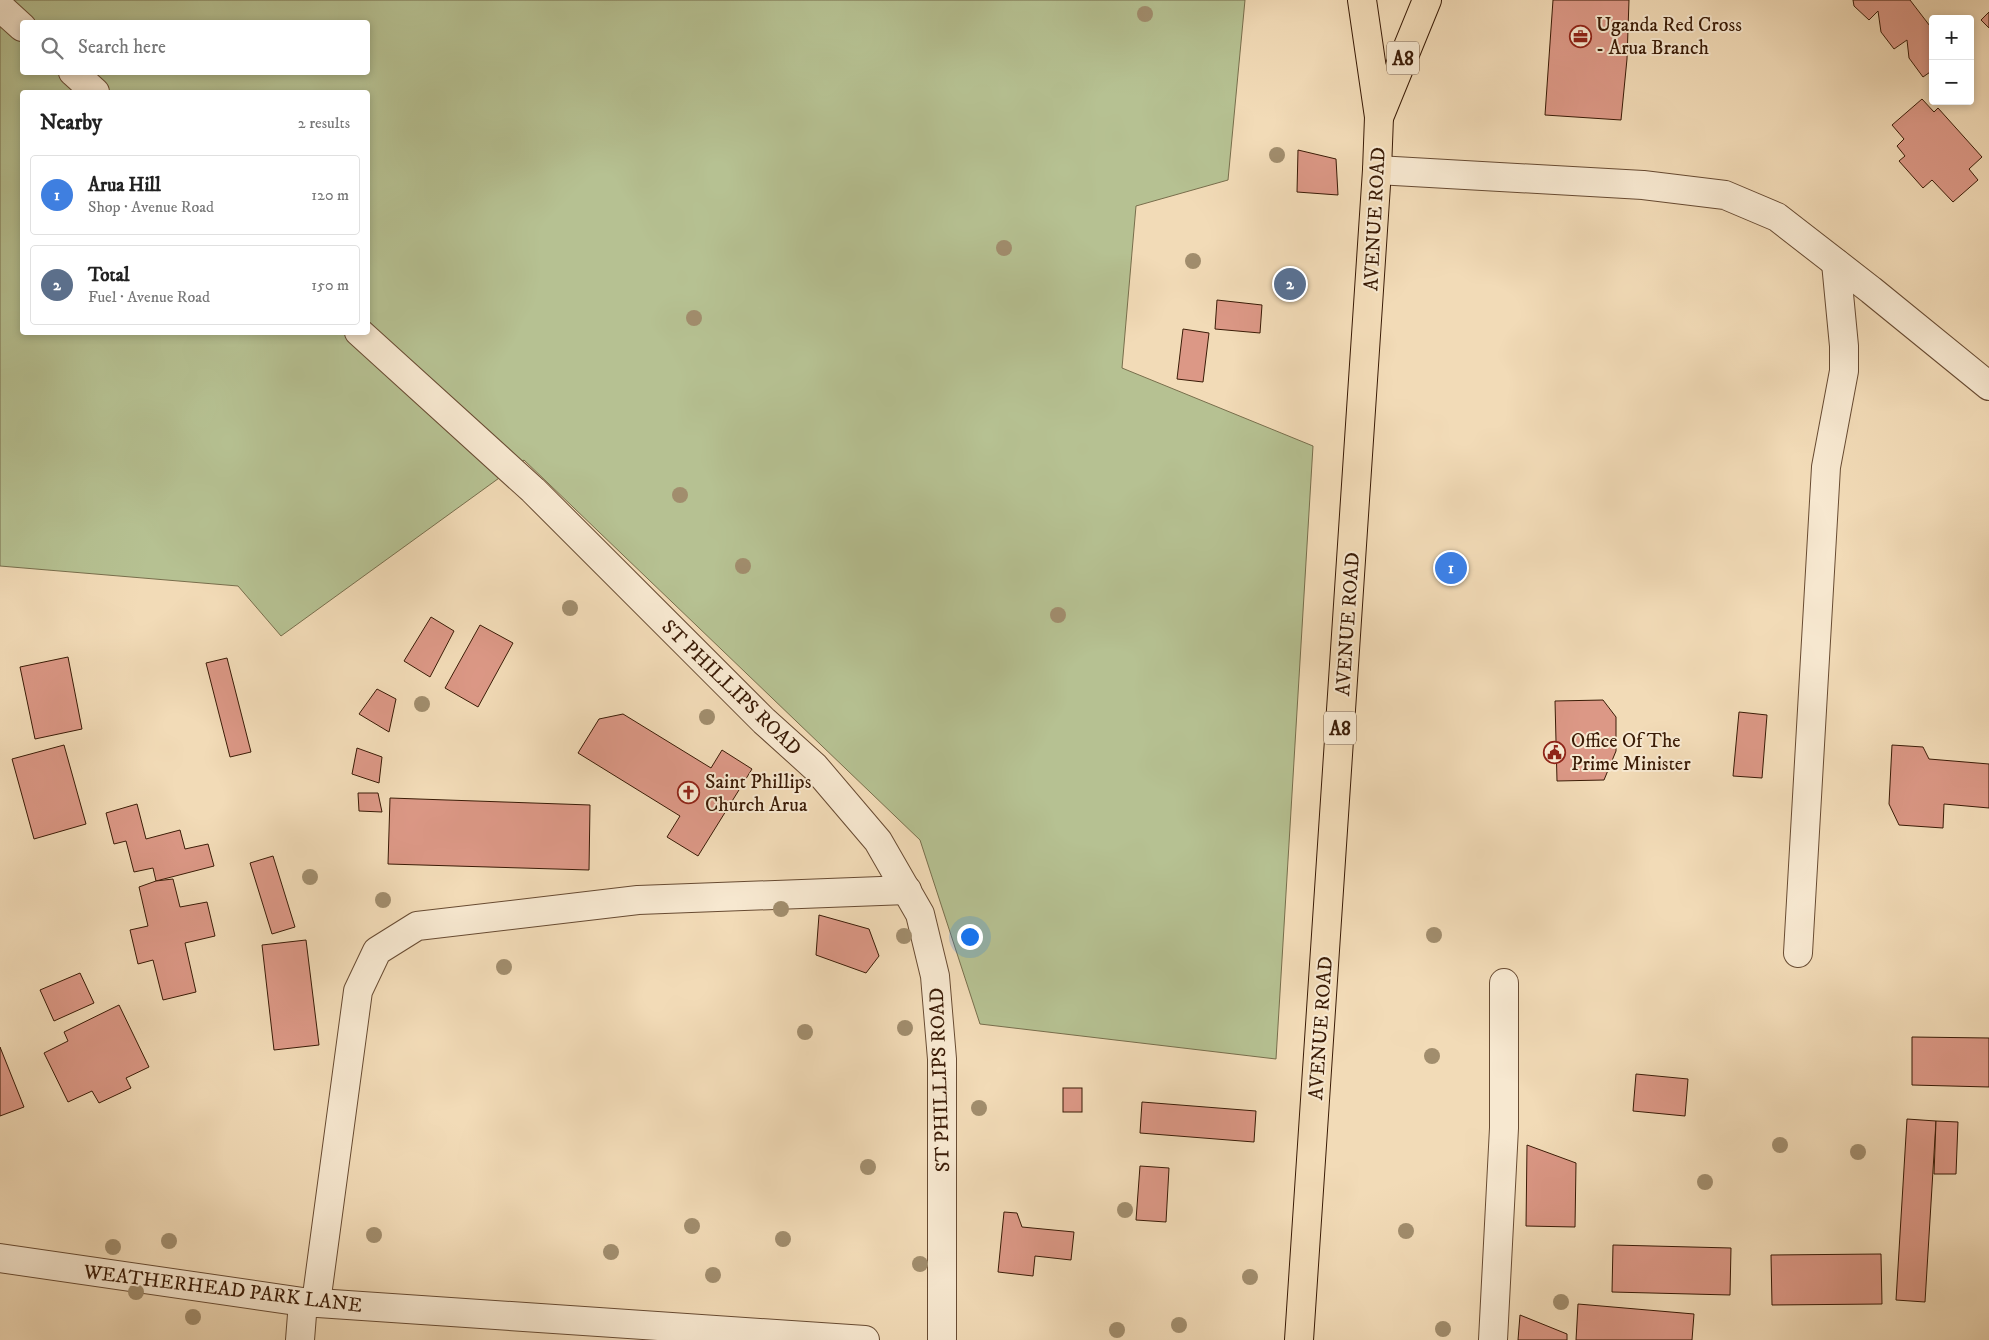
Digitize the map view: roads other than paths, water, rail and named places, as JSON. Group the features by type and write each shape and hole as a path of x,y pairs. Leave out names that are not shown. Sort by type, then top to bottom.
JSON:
{"main road":[{"name":"AVENUE ROAD","path":"1299,1340 1377,170 1379,116 1362,0"},
{"name":"AVENUE ROAD","path":"1379,116 1427,0"}],"street":[{"path":"0,7 20,25"},
{"path":"75,75 93,90"},
{"path":"1377,170 1643,185 1725,195 1777,217 1836,262 1989,386"},
{"path":"1798,953 1826,467 1844,372 1844,346 1836,262"},
{"name":"ST PHILLIPS ROAD","path":"363,335 533,490 764,721 816,767 878,841 907,890 920,914 936,985 942,1059 942,1340"},
{"path":"300,1340 309,1302 358,991 377,951 417,926 638,900 907,890"},
{"path":"1493,1340 1504,1128 1504,983"},
{"name":"WEATHERHEAD PARK LANE","path":"0,1258 309,1302 865,1340"}],"place":[{"name":"Uganda Red Cross - Arua Branch","path":"1580,36"},
{"name":"Total","path":"1290,284"},
{"name":"Arua Hill","path":"1451,568"},
{"name":"Office Of The Prime Minister","path":"1555,752"},
{"name":"Saint Phillips Church Arua","path":"689,793"}]}
